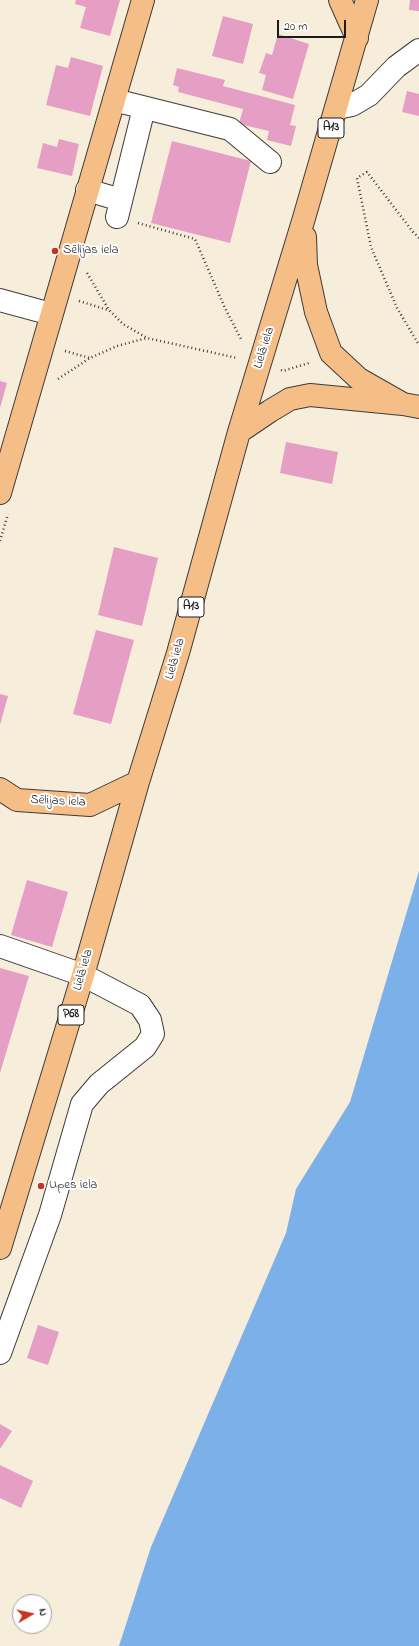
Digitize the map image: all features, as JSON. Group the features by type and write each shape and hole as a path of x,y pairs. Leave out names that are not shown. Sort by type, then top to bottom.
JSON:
{"main road":[{"path":"0,493 143,0"},
{"path":"340,0 358,38"},
{"name":"Lielā iela","path":"0,1248 83,975 138,782 178,653 239,432 358,38 368,0"},
{"name":"A13","path":"304,218 306,265 316,312 332,353 359,379 411,405"},
{"name":"A13","path":"239,432 290,399 310,394 411,405"},
{"name":"Sēlijas iela","path":"0,789 17,800 90,804 138,782"}],"street":[{"path":"336,108 352,105 369,95 396,67 419,50"},
{"path":"114,100 230,129 270,162"},
{"path":"87,190 119,208 144,108"},
{"path":"0,300 51,314"},
{"path":"0,946 83,975 140,1005 150,1020 153,1034 145,1047 99,1084 82,1104 50,1215 0,1353"}],"path":[{"path":"419,238 367,172 357,178 371,247 397,308 419,345"},
{"path":"119,208 195,239 225,308 236,328"},
{"path":"85,270 109,310 123,324 147,338 244,360"},
{"path":"79,301 109,310"},
{"path":"52,382 90,358 117,346 147,338"},
{"path":"66,351 90,358"},
{"path":"283,371 309,363"}],"water":[{"path":"419,871 419,1646 119,1646 151,1547 286,1233 296,1189 350,1102"}],"building":[{"path":"76,0 120,0 110,36 80,28 86,7 75,4"},
{"path":"410,0 419,0 419,11 409,10"},
{"path":"223,16 253,24 243,64 212,56"},
{"path":"278,34 309,44 293,99 262,90 266,75 259,73 266,53 272,55"},
{"path":"71,57 103,66 90,116 46,105 56,65 68,68"},
{"path":"177,68 225,80 223,86 295,105 290,125 296,126 291,146 267,140 269,131 239,124 243,109 178,92 179,87 173,85"},
{"path":"407,91 419,94 419,116 402,112"},
{"path":"59,139 79,144 72,176 37,168 43,143 57,147"},
{"path":"172,141 251,161 230,243 151,223"},
{"path":"0,381 7,383 0,408"},
{"path":"286,442 338,452 332,484 280,473"},
{"path":"114,547 158,558 142,626 98,615"},
{"path":"96,630 134,640 111,724 73,714"},
{"path":"0,694 8,696 0,725"},
{"path":"27,880 68,892 52,947 11,935"},
{"path":"0,968 29,976 0,1073"},
{"path":"38,1325 59,1332 48,1365 27,1358"},
{"path":"0,1424 12,1431 0,1449"},
{"path":"0,1465 33,1481 21,1508 0,1498"}],"place":[{"name":"Sēlijas iela","path":"55,251"},
{"name":"Upes iela","path":"41,1186"}]}
